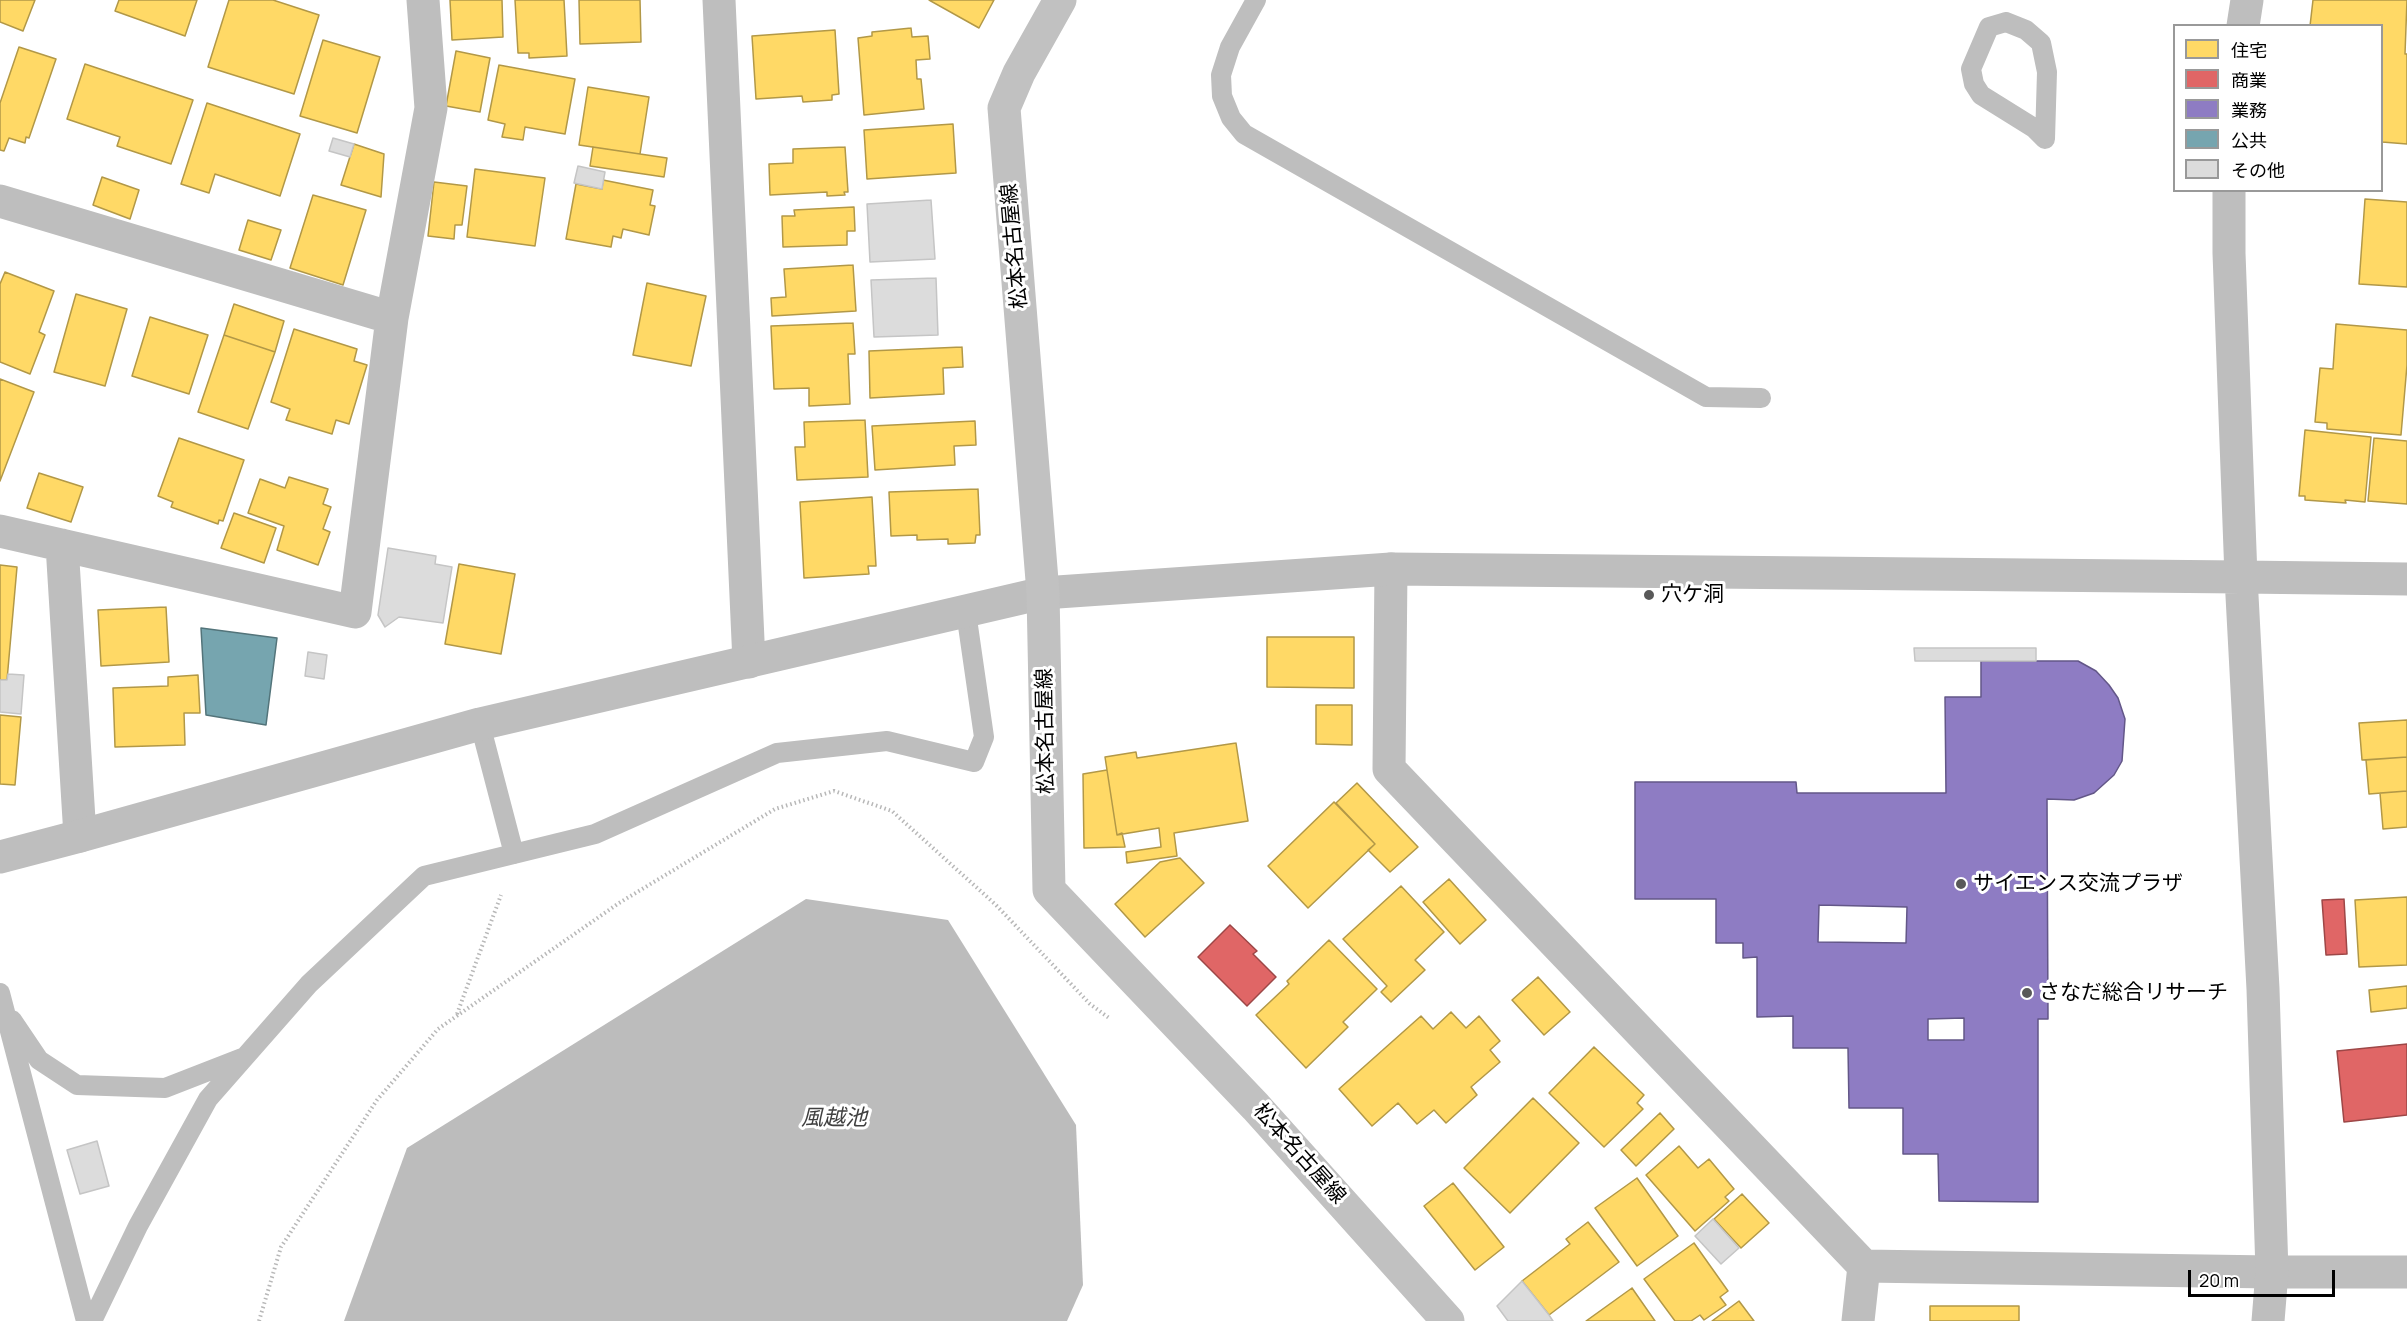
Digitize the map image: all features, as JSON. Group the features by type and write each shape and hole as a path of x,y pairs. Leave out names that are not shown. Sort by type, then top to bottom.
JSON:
{"main road":[{"name":"松本名古屋線","path":"1060,0 1019,73 1004,108 1042,593 1049,890 1256,1107 1448,1321"}],"street":[{"path":"0,531 355,612 392,318 431,108 423,0"},
{"path":"718,0 749,662"},
{"path":"2243,24 2247,0"},
{"path":"2229,192 2229,254 2241,578 2264,989 2272,1272 2268,1321"},
{"path":"0,201 392,318"},
{"path":"62,545 80,836"},
{"path":"1391,568 1389,769 1864,1266 2407,1272"},
{"path":"0,856 80,836 480,724 1042,593 1391,568 2407,579"},
{"path":"1858,1321 1864,1266"}],"lane":[{"path":"1256,0 1230,47 1221,75 1222,96 1231,118 1244,134 1706,397 1761,398"},
{"path":"2006,22 2026,30 2041,44 2047,72 2045,139 2016,116 1981,95 1974,84 1971,69 1989,27 2006,22"},
{"path":"92,1321 138,1226 208,1099 309,984 424,876 595,834 777,753 887,741 974,762 984,737 966,612"},
{"path":"480,724 514,854"},
{"path":"2,1001 39,1060 77,1085 165,1088 244,1058"},
{"path":"2,1001 86,1321"}],"path":[{"path":"259,1321 281,1247 377,1101 438,1029 619,903 775,809 834,791 892,811 996,905 1090,1004 1118,1025"},
{"path":"457,1015 491,923"}],"water":[{"name":"風越池","path":"806,899 948,920 1076,1125 1083,1285 1067,1321 344,1321 407,1148"}],"building: 住宅":[{"path":"0,0 35,0 23,31 0,22"},
{"path":"119,0 197,0 185,36 115,11"},
{"path":"229,0 273,0 319,15 294,94 208,67"},
{"path":"450,0 502,0 503,37 452,40"},
{"path":"515,0 564,0 567,56 529,58 529,53 518,53"},
{"path":"579,0 640,0 641,42 580,44"},
{"path":"929,0 994,0 979,28"},
{"path":"2313,0 2407,0 2405,54 2407,54 2407,144 2383,142 2383,24 2310,24"},
{"path":"911,28 912,37 928,36 930,59 916,60 917,79 921,79 924,109 864,115 858,38 872,36 872,32"},
{"path":"835,30 839,94 832,95 832,100 803,102 802,96 756,99 752,36"},
{"path":"323,40 380,57 357,133 300,116"},
{"path":"19,47 56,59 29,138 26,137 25,143 9,138 4,151 0,150 0,103"},
{"path":"456,51 490,58 480,112 446,106"},
{"path":"85,64 193,100 171,164 117,146 120,137 67,119"},
{"path":"499,65 575,79 565,134 525,127 523,140 502,137 505,124 488,120"},
{"path":"588,87 649,97 640,154 579,145"},
{"path":"207,103 300,134 280,196 215,174 209,193 181,184"},
{"path":"953,124 956,173 867,179 864,130"},
{"path":"354,144 384,154 381,197 341,185"},
{"path":"593,147 667,158 664,177 590,166"},
{"path":"845,147 848,192 844,192 845,195 827,196 827,192 770,195 769,164 793,163 793,149"},
{"path":"475,169 545,178 535,246 467,237"},
{"path":"102,177 139,190 130,219 93,205"},
{"path":"603,180 653,190 650,205 655,206 649,235 623,229 621,238 613,236 611,247 566,239 576,184 602,189"},
{"path":"434,182 467,186 462,225 455,225 454,239 428,236"},
{"path":"313,195 366,210 343,285 290,268"},
{"path":"2365,199 2407,202 2407,287 2359,284"},
{"path":"854,207 855,231 847,231 847,245 783,247 782,216 795,216 794,210"},
{"path":"248,220 281,230 271,260 239,250"},
{"path":"853,265 856,311 772,316 771,298 786,297 784,269"},
{"path":"5,272 54,291 39,332 45,335 30,374 0,362 0,284"},
{"path":"647,283 706,296 691,366 633,355"},
{"path":"76,294 127,309 105,386 54,372"},
{"path":"234,304 284,321 275,352 224,335"},
{"path":"150,317 208,335 189,394 132,376"},
{"path":"853,323 855,354 848,354 850,404 809,406 809,388 774,389 771,326"},
{"path":"2336,324 2407,330 2407,365 2401,435 2327,429 2327,423 2315,422 2320,368 2333,369"},
{"path":"294,329 357,349 354,361 367,365 349,424 336,420 332,434 286,420 290,409 271,402"},
{"path":"224,335 275,352 248,429 198,412"},
{"path":"962,347 963,367 943,368 944,394 870,398 869,351"},
{"path":"0,379 34,392 0,481"},
{"path":"865,420 868,477 797,480 795,447 805,447 804,422"},
{"path":"975,421 976,445 954,446 955,465 875,470 872,426"},
{"path":"2305,430 2371,437 2365,502 2305,500 2305,496 2299,496"},
{"path":"179,438 244,460 223,521 219,520 218,524 171,507 173,502 158,496"},
{"path":"2374,438 2407,441 2407,504 2368,501"},
{"path":"39,473 83,487 71,522 27,508"},
{"path":"289,477 328,489 323,504 331,507 323,529 330,532 318,565 277,550 284,526 248,513 260,479 285,488"},
{"path":"978,489 980,535 976,535 975,543 948,544 948,539 917,540 917,535 891,536 889,492"},
{"path":"872,497 876,566 868,566 869,574 804,578 800,502"},
{"path":"234,513 276,528 264,563 221,548"},
{"path":"459,564 515,574 501,654 445,644"},
{"path":"0,565 17,567 7,680 0,680"},
{"path":"166,607 169,662 101,666 98,610"},
{"path":"1267,637 1354,637 1354,688 1267,687"},
{"path":"198,675 200,713 184,713 185,745 115,747 113,688 168,686 168,677"},
{"path":"1316,705 1352,705 1352,745 1316,744"},
{"path":"0,715 21,717 15,785 0,784"},
{"path":"2407,720 2407,757 2362,760 2359,723"},
{"path":"1236,743 1248,821 1174,833 1177,856 1127,863 1126,852 1161,847 1159,828 1117,835 1105,757 1136,752 1137,758"},
{"path":"2407,757 2407,791 2369,794 2366,760"},
{"path":"1107,770 1117,835 1122,833 1125,847 1084,848 1083,774"},
{"path":"1357,783 1418,847 1390,872 1368,850 1375,844 1336,803"},
{"path":"2407,791 2407,827 2383,829 2380,793"},
{"path":"1334,802 1375,844 1308,908 1268,866"},
{"path":"1180,858 1204,883 1145,937 1115,904 1160,862"},
{"path":"1449,879 1486,920 1460,944 1423,902"},
{"path":"1401,886 1444,932 1415,960 1425,970 1391,1002 1381,992 1387,986 1343,939"},
{"path":"2407,897 2407,965 2359,967 2355,900"},
{"path":"1329,940 1377,989 1343,1022 1348,1027 1306,1068 1256,1015 1289,984 1287,981"},
{"path":"1538,977 1570,1012 1544,1035 1512,1000"},
{"path":"2407,986 2407,1008 2371,1012 2369,990"},
{"path":"1451,1012 1466,1028 1479,1016 1500,1041 1490,1050 1500,1062 1471,1087 1477,1095 1446,1123 1434,1110 1417,1124 1398,1103 1372,1126 1339,1089 1421,1016 1433,1029"},
{"path":"1594,1047 1644,1095 1637,1103 1643,1109 1604,1147 1549,1093"},
{"path":"1533,1098 1579,1143 1510,1213 1464,1168"},
{"path":"1660,1113 1674,1129 1636,1166 1621,1150"},
{"path":"1679,1146 1698,1168 1709,1159 1734,1189 1725,1197 1729,1201 1695,1231 1646,1175"},
{"path":"1637,1178 1678,1236 1637,1266 1595,1208"},
{"path":"1453,1183 1504,1247 1475,1270 1424,1206"},
{"path":"1742,1194 1769,1223 1741,1248 1714,1219"},
{"path":"1588,1222 1619,1262 1549,1315 1522,1281 1570,1244 1566,1239"},
{"path":"1694,1243 1728,1291 1720,1297 1726,1305 1704,1320 1700,1315 1691,1321 1675,1321 1644,1279"},
{"path":"1632,1288 1655,1321 1586,1321"},
{"path":"1739,1301 1754,1321 1712,1321"},
{"path":"1930,1306 2019,1306 2019,1321 1930,1321"}],"building: 商業":[{"path":"2344,899 2347,954 2326,955 2322,900"},
{"path":"1230,925 1257,951 1253,954 1276,977 1247,1006 1198,957"},
{"path":"2407,1044 2407,1115 2344,1122 2337,1051"}],"building: 業務":[{"path":"1981,661 2078,661 2096,671 2109,685 2118,698 2125,719 2122,761 2114,775 2094,793 2074,800 2047,799 2048,1019 2038,1019 2038,1202 1939,1201 1938,1154 1903,1154 1903,1108 1849,1108 1848,1048 1793,1048 1793,1016 1757,1017 1757,957 1743,958 1743,943 1716,943 1716,899 1635,899 1635,782 1796,782 1797,793 1946,793 1945,697 1981,697","holes":["1819,905 1907,907 1906,943 1818,942","1964,1018 1964,1040 1928,1040 1928,1019"]}],"building: 公共":[{"path":"201,628 277,638 266,725 206,715"}],"building: その他":[{"path":"333,138 354,144 350,157 329,151"},
{"path":"578,166 605,172 602,189 574,183"},
{"path":"931,200 935,259 870,262 867,204"},
{"path":"936,278 938,335 874,337 871,280"},
{"path":"388,548 436,556 435,564 452,567 443,623 399,617 385,627 378,615"},
{"path":"1914,648 2036,648 2036,661 1915,661"},
{"path":"308,652 327,655 324,679 305,676"},
{"path":"8,674 24,675 21,714 0,712 0,680 7,680"},
{"path":"97,1141 109,1186 80,1194 67,1150"},
{"path":"1713,1219 1739,1248 1721,1264 1695,1236"},
{"path":"1522,1281 1553,1321 1508,1321 1497,1306"}],"place":[{"name":"穴ケ洞","path":"1649,595"},
{"name":"サイエンス交流プラザ","path":"1961,884"},
{"name":"さなだ総合リサーチ","path":"2027,993"}]}
